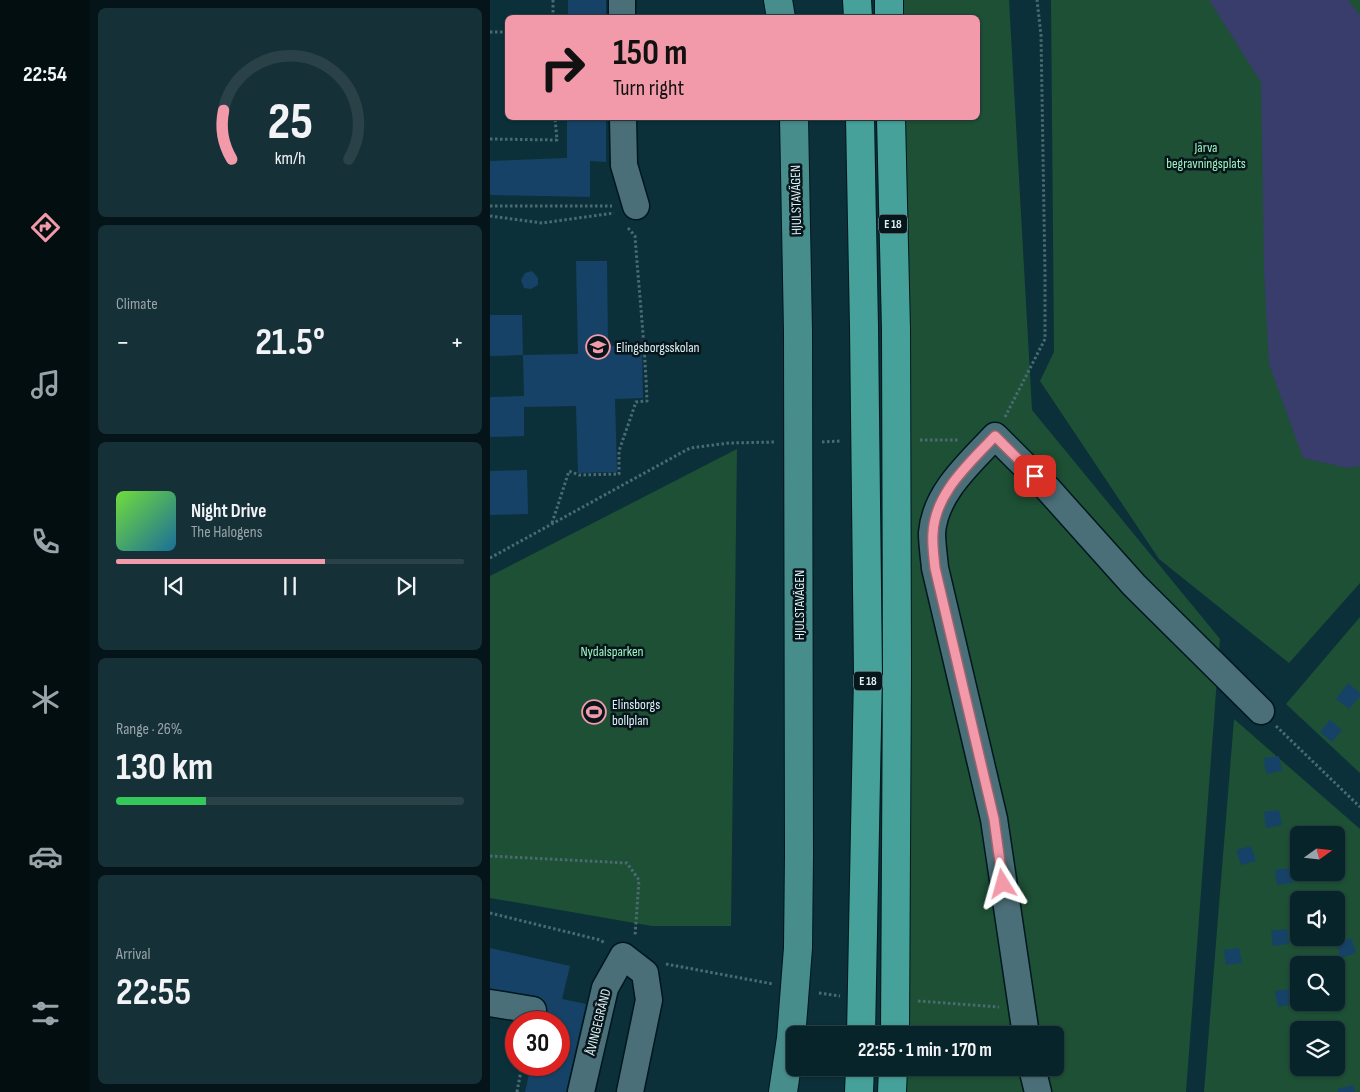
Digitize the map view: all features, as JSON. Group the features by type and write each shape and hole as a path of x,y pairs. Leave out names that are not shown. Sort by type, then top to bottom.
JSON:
{"highway":[{"path":"858,0 858,15"},
{"path":"889,0 889,15"},
{"name":"E 18","path":"860,120 868,675 861,1026"},
{"name":"E 18","path":"891,120 896,330 895,1026"},
{"path":"859,1092 860,1076"},
{"path":"892,1092 893,1076"}],"main road":[{"path":"778,0 780,15"},
{"path":"794,0 794,15"},
{"name":"HJULSTAVÄGEN","path":"783,1092 791,1038 798,948 798,331 794,120"}],"street":[{"path":"622,0 622,15"},
{"path":"623,120 627,216"},
{"path":"1025,1026 994,819 935,568 932,532 938,504 960,473 995,436 1048,489 1134,585 1261,711"},
{"path":"623,956 645,972 649,1000 630,1092"},
{"name":"ÅVINGEGRÄND","path":"582,1092 605,988 623,956"},
{"path":"490,1003 533,1010"},
{"path":"1034,1076 1038,1092"}],"path":[{"path":"553,0 554,15"},
{"path":"995,436 1044,339 1045,274 1041,45 1037,0"},
{"path":"490,32 505,32"},
{"path":"490,139 557,140 555,120"},
{"path":"490,206 627,216"},
{"path":"490,216 542,222 614,213 627,216"},
{"path":"552,524 569,471 579,475 618,474 619,451 636,402 647,401 635,236 627,216"},
{"path":"490,558 690,448 729,442"},
{"path":"1261,711 1360,807"},
{"path":"490,856 627,863 639,880 636,935 623,956 600,940 490,913"},
{"path":"662,963 779,986"},
{"path":"818,993 847,996"},
{"path":"915,1001 1022,1009"},
{"path":"517,1092 520,1076"}],"green space":[{"path":"897,0 1009,0 1032,410 1220,639 1186,1092 887,1092 887,1076 1064,1076 1064,1026 888,1026 897,120 980,120 980,15 897,15"},
{"name":"Järva begravningsplats","path":"1051,0 1360,0 1360,583 1289,663 1159,559 1040,381 1054,352"},
{"name":"Elinsborgs bollplan","path":"737,449 731,926 652,926 490,898 490,576"},
{"path":"1360,617 1360,773 1286,704"},
{"path":"1234,719 1360,829 1360,1092 1204,1092"}],"water":[{"path":"1209,0 1348,0 1360,15 1360,466 1347,468 1303,458 1269,364 1264,270 1261,82"}],"building":[{"path":"568,0 606,0 606,15 568,15"},
{"path":"567,120 606,120 606,162 590,161 590,197 490,195 490,161 567,158"},
{"path":"576,261 607,261 608,346 642,345 643,398 615,399 617,472 578,473 576,406 524,407 524,436 490,437 490,397 524,396 523,355 578,354"},
{"path":"532,271 538,278 538,285 531,289 524,288 521,280 525,273"},
{"path":"490,315 522,315 523,355 490,356"},
{"path":"527,470 528,514 490,515 490,471"},
{"path":"1348,683 1360,693 1360,696 1349,709 1336,699"},
{"path":"1330,720 1342,730 1332,742 1320,732"},
{"path":"1279,756 1282,771 1266,774 1264,758"},
{"path":"1279,810 1282,825 1266,828 1264,812"},
{"path":"1251,846 1256,861 1241,865 1236,850"},
{"path":"1290,868 1290,881 1293,883 1277,885 1275,870"},
{"path":"1287,929 1289,944 1273,946 1271,931"},
{"path":"1351,938 1356,953 1345,957 1340,956 1337,946 1345,946 1345,940"},
{"path":"490,948 570,966 562,999 586,1004 570,1074 570,1011 543,1011 545,1003 490,990"},
{"path":"1239,948 1242,963 1226,965 1224,950"},
{"path":"1290,989 1290,1005 1278,1007 1275,991"},
{"path":"529,1076 570,1076 566,1092 525,1092"},
{"path":"1353,1085 1355,1092 1338,1092 1338,1089"}],"place":[{"name":"Elingsborgsskolan","path":"598,347"},
{"name":"Elinsborgs bollplan","path":"594,712"}],"route":[{"path":"1003,884 994,819 935,568 932,532 938,504 960,473 995,436 1035,476"}],"park label":[{"name":"Nydalsparken","path":"612,651"}]}
